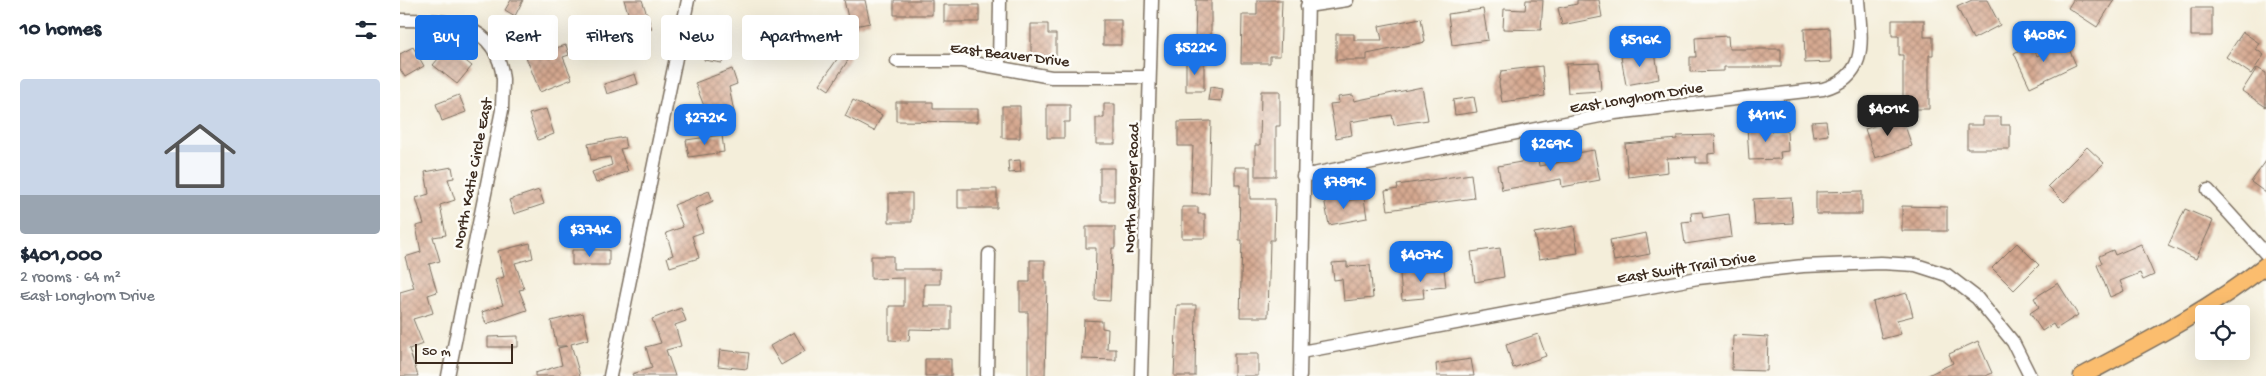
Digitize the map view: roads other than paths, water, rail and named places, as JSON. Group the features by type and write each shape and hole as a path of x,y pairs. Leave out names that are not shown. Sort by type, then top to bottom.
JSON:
{"main road":[{"path":"2082,376 2183,322 2234,290 2266,265"}],"street":[{"path":"610,376 688,0"},
{"path":"999,67 1000,0"},
{"name":"North Ranger Road","path":"1141,376 1152,0"},
{"path":"1300,376 1307,3 1346,0"},
{"name":"East Longhorn Drive","path":"1303,176 1614,113 1823,89 1837,85 1852,72 1859,59 1858,0"},
{"name":"North Katie Circle East","path":"400,20 435,20 470,27 485,39 497,55 503,79 502,110 448,376"},
{"name":"East Beaver Drive","path":"897,61 962,61 1051,77 1149,77"},
{"path":"2208,190 2266,254"},
{"path":"986,376 989,254"},
{"name":"East Swift Trail Drive","path":"1301,352 1698,278 1803,266 1881,263 1916,265 1947,276 1976,298 2013,342 2030,376"}]}
